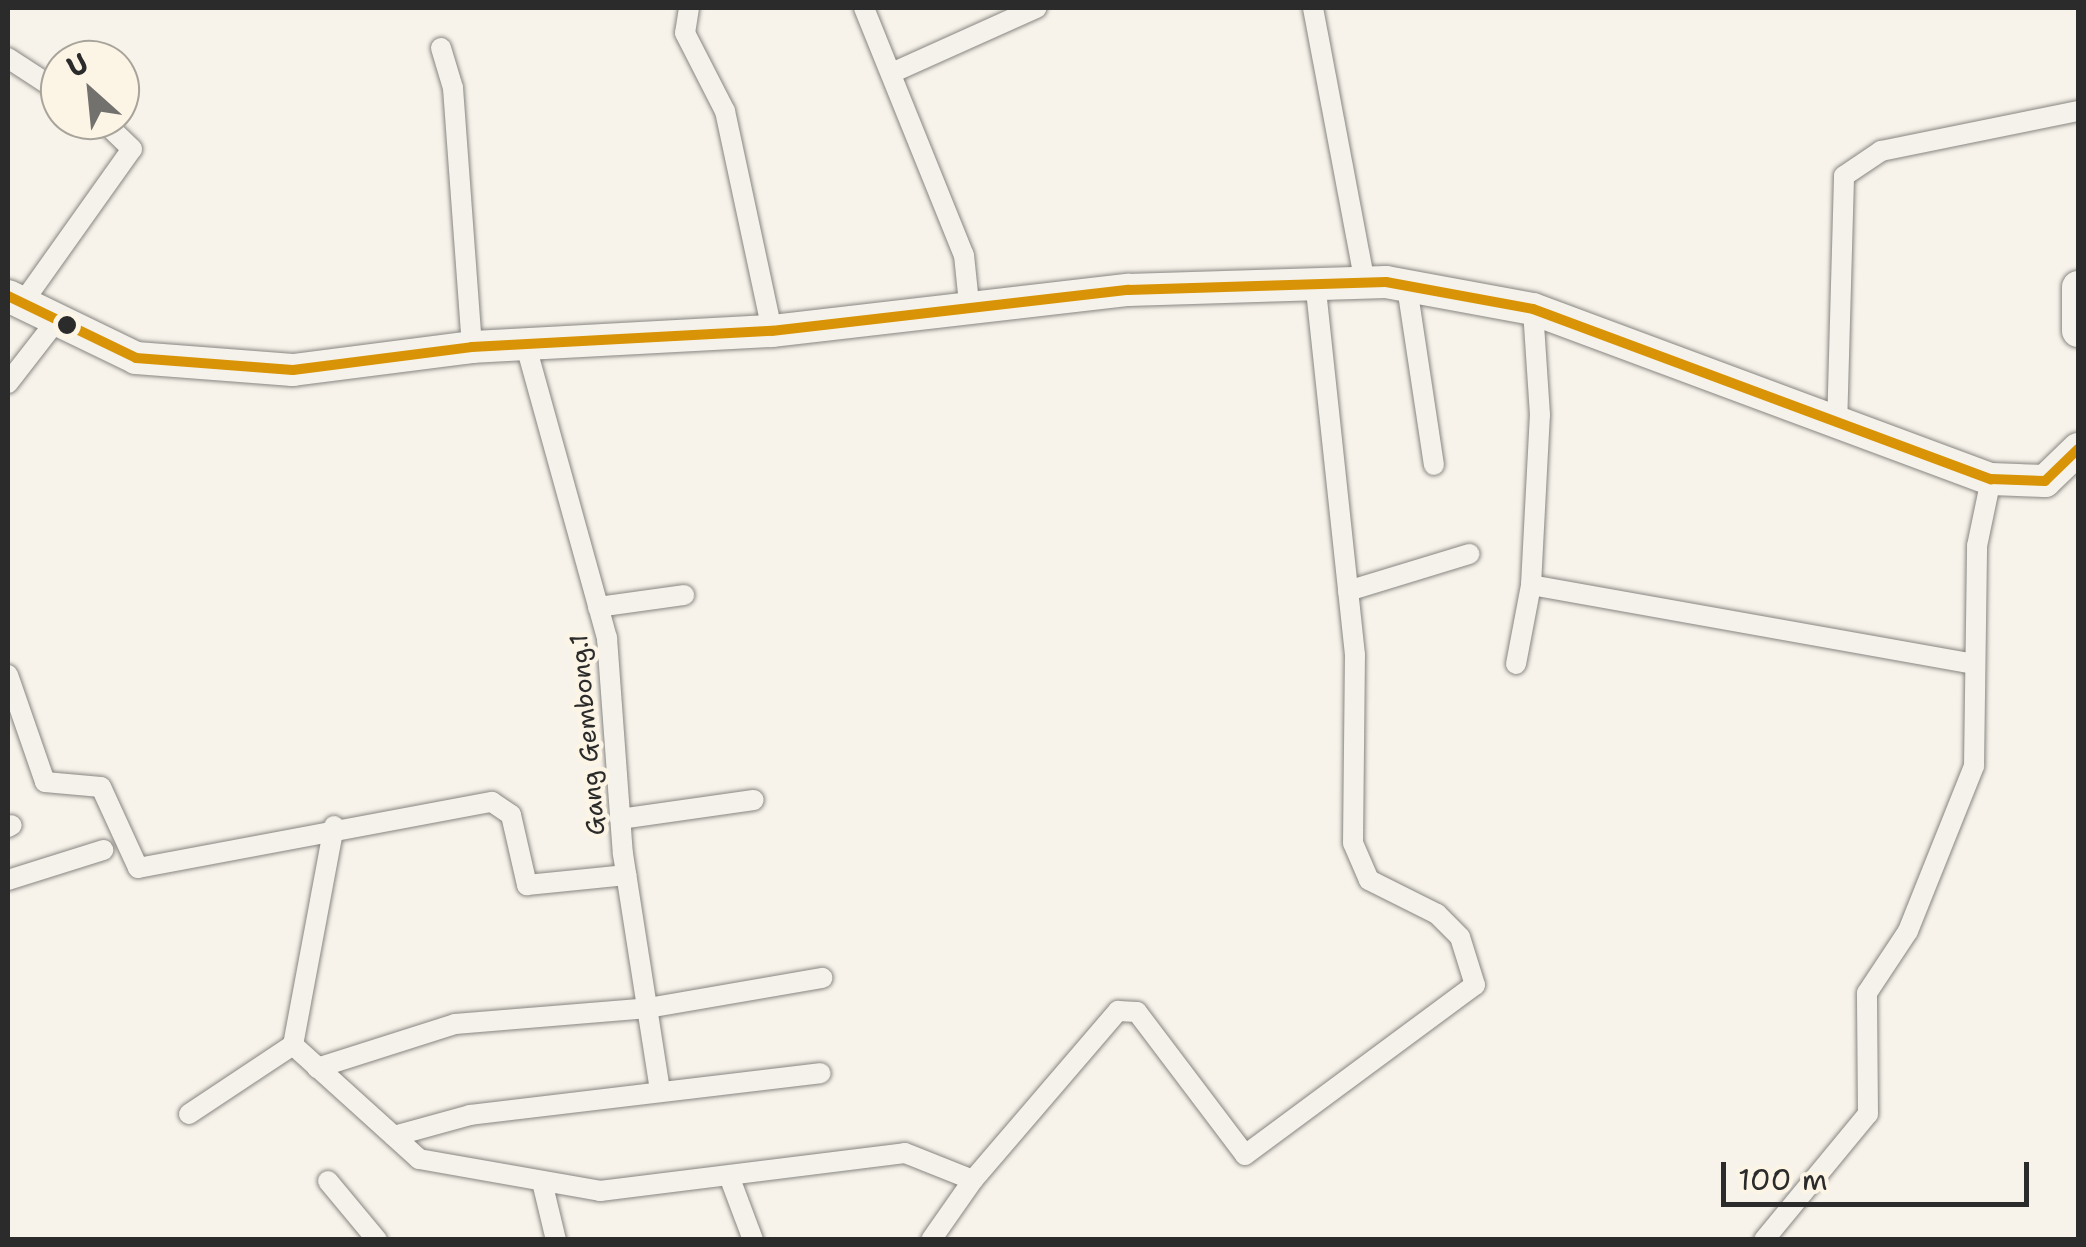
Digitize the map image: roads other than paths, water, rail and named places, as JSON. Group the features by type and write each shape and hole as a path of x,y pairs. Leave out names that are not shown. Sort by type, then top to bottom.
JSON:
{"main road":[{"path":"14,300 52,325 101,348 195,368 293,370 472,348 772,332 969,303 1316,289 1366,282 1532,309 1838,428 1991,479 2045,481 2075,461"},
{"path":"2078,288 2078,331"}],"street":[{"path":"689,8 686,33 725,111 772,332"},
{"path":"864,8 896,71 964,255 969,303"},
{"path":"896,71 1036,8"},
{"path":"1313,8 1366,282"},
{"path":"441,48 453,88 472,348"},
{"path":"8,58 40,79"},
{"path":"1838,428 1844,176 1881,151 2078,111"},
{"path":"14,300 132,149 123,140"},
{"path":"1406,287 1434,465"},
{"path":"931,1240 973,1180 1118,1011 1137,1012 1245,1156 1420,1022 1471,995 1474,970 1460,937 1437,914 1369,880 1353,843 1358,716 1316,289"},
{"path":"1516,664 1531,585 1540,415 1532,309"},
{"path":"8,383 52,325"},
{"name":"Gang Gembong.1","path":"526,346 598,608 627,874 660,1090"},
{"path":"1764,1240 1868,1114 1867,993 1908,932 1974,766 1977,546 1991,479"},
{"path":"1348,592 1469,554"},
{"path":"1531,585 1975,664"},
{"path":"598,608 684,595"},
{"path":"8,675 45,782 102,787 138,868 334,826 492,802 511,815 527,885 627,874"},
{"path":"620,819 754,800"},
{"path":"188,1114 293,1044 334,826"},
{"path":"8,880 103,850"},
{"path":"317,1068 455,1024 648,1008 822,978"},
{"path":"293,1044 394,1136 444,1169 543,1186 600,1191 905,1153 973,1180"},
{"path":"394,1136 470,1115 820,1073"},
{"path":"729,1176 753,1240"},
{"path":"328,1181 377,1240"},
{"path":"543,1186 556,1240"}]}
